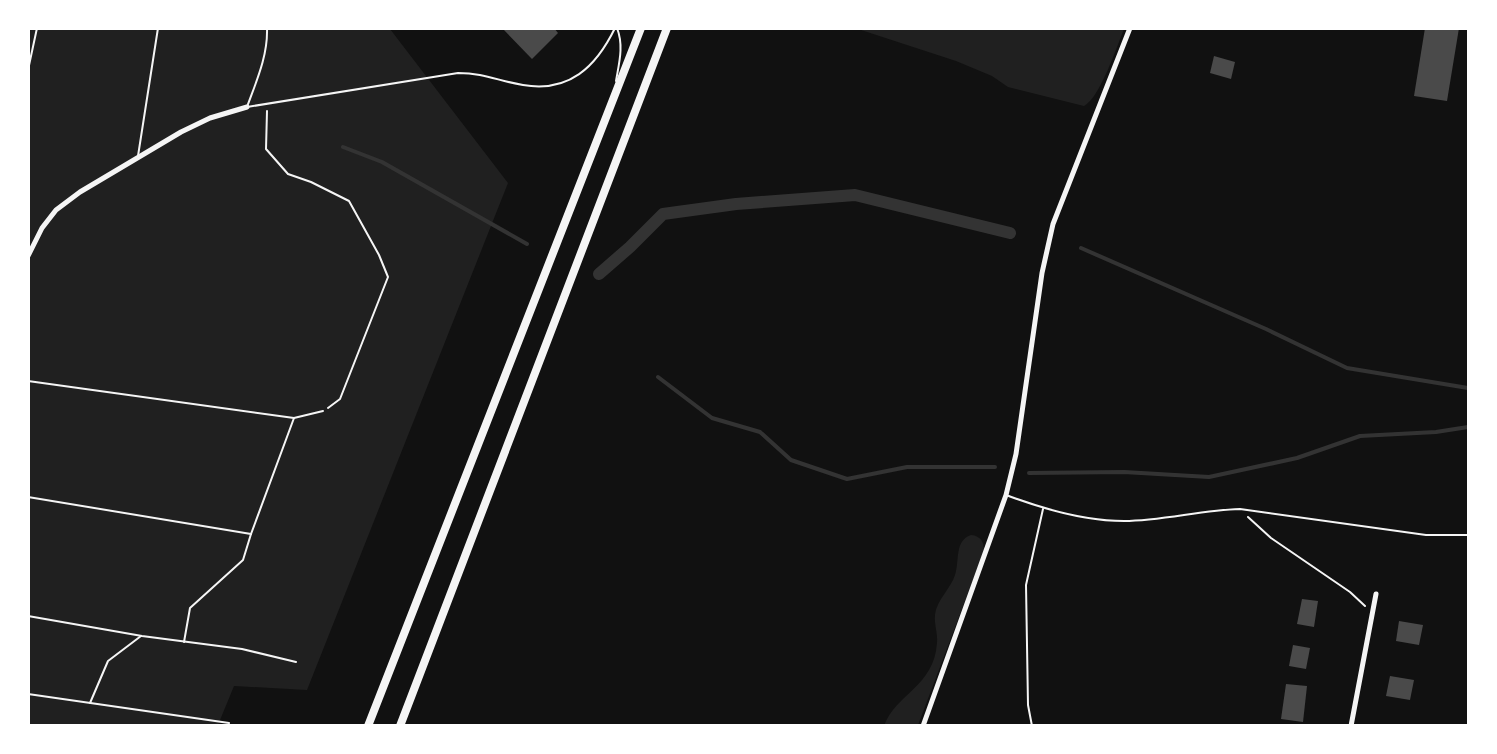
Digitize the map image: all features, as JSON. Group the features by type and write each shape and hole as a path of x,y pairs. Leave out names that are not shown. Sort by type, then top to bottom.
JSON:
{"highway":[{"path":"368,726 641,28"},
{"path":"402,723 667,28"}],"street":[{"path":"923,726 1006,495 1016,454 1042,273 1053,224 1131,28"},
{"path":"28,256 42,228 56,210 80,192 181,132 247,107"},
{"path":"1351,726 1376,594"}],"lane":[{"path":"28,70 37,28"},
{"path":"137,159 158,28"},
{"path":"247,107 260,69 267,39 267,28"},
{"path":"247,107 458,73 479,73 522,85 557,84 575,78 592,64 616,28"},
{"path":"612,103 621,49 621,39 616,28"},
{"path":"28,381 294,418 323,411"},
{"path":"184,642 190,608 243,560 250,534 294,418"},
{"path":"1006,495 1043,509 1101,520 1126,521 1219,509 1240,509 1426,534 1468,535"},
{"path":"28,497 250,534"},
{"path":"1032,726 1028,705 1026,585 1043,509"},
{"path":"28,616 142,636 242,650 296,662"},
{"path":"90,703 108,661 142,636"},
{"path":"28,694 229,723"}],"path":[{"path":"267,103 266,149 288,174 311,182 349,201 379,255 388,277 340,399 323,411"},
{"path":"1240,509 1272,537 1350,592 1363,603 1371,616"}],"shaded area":[{"path":"28,29 390,29 508,183 307,690 234,686 218,725 29,725"},
{"path":"858,29 1124,29 1102,83 1084,106 1008,87 992,76 956,61"},
{"path":"971,535 981,540 984,551 918,725 884,726 896,706 929,670 937,643 936,610 955,575 960,546"}],"building":[{"path":"502,28 554,28 558,33 532,59"},
{"path":"1425,28 1459,28 1447,101 1414,96"},
{"path":"1214,56 1235,62 1231,79 1210,73"},
{"path":"1302,599 1318,601 1314,627 1297,624"},
{"path":"1399,621 1423,625 1419,645 1396,641"},
{"path":"1293,645 1310,648 1306,669 1289,666"},
{"path":"1390,676 1414,680 1410,700 1386,696"},
{"path":"1286,684 1307,686 1303,722 1281,719"}],"waterway":[{"path":"343,147 382,162 527,244"},
{"path":"599,274 663,214 736,204 855,195 1010,233"},
{"path":"1081,248 1266,329 1347,368 1468,388"},
{"path":"658,377 712,418 760,432 791,460 847,479 907,467 995,467"},
{"path":"1029,473 1124,472 1209,477 1297,458 1360,436 1436,432 1468,427"}]}
